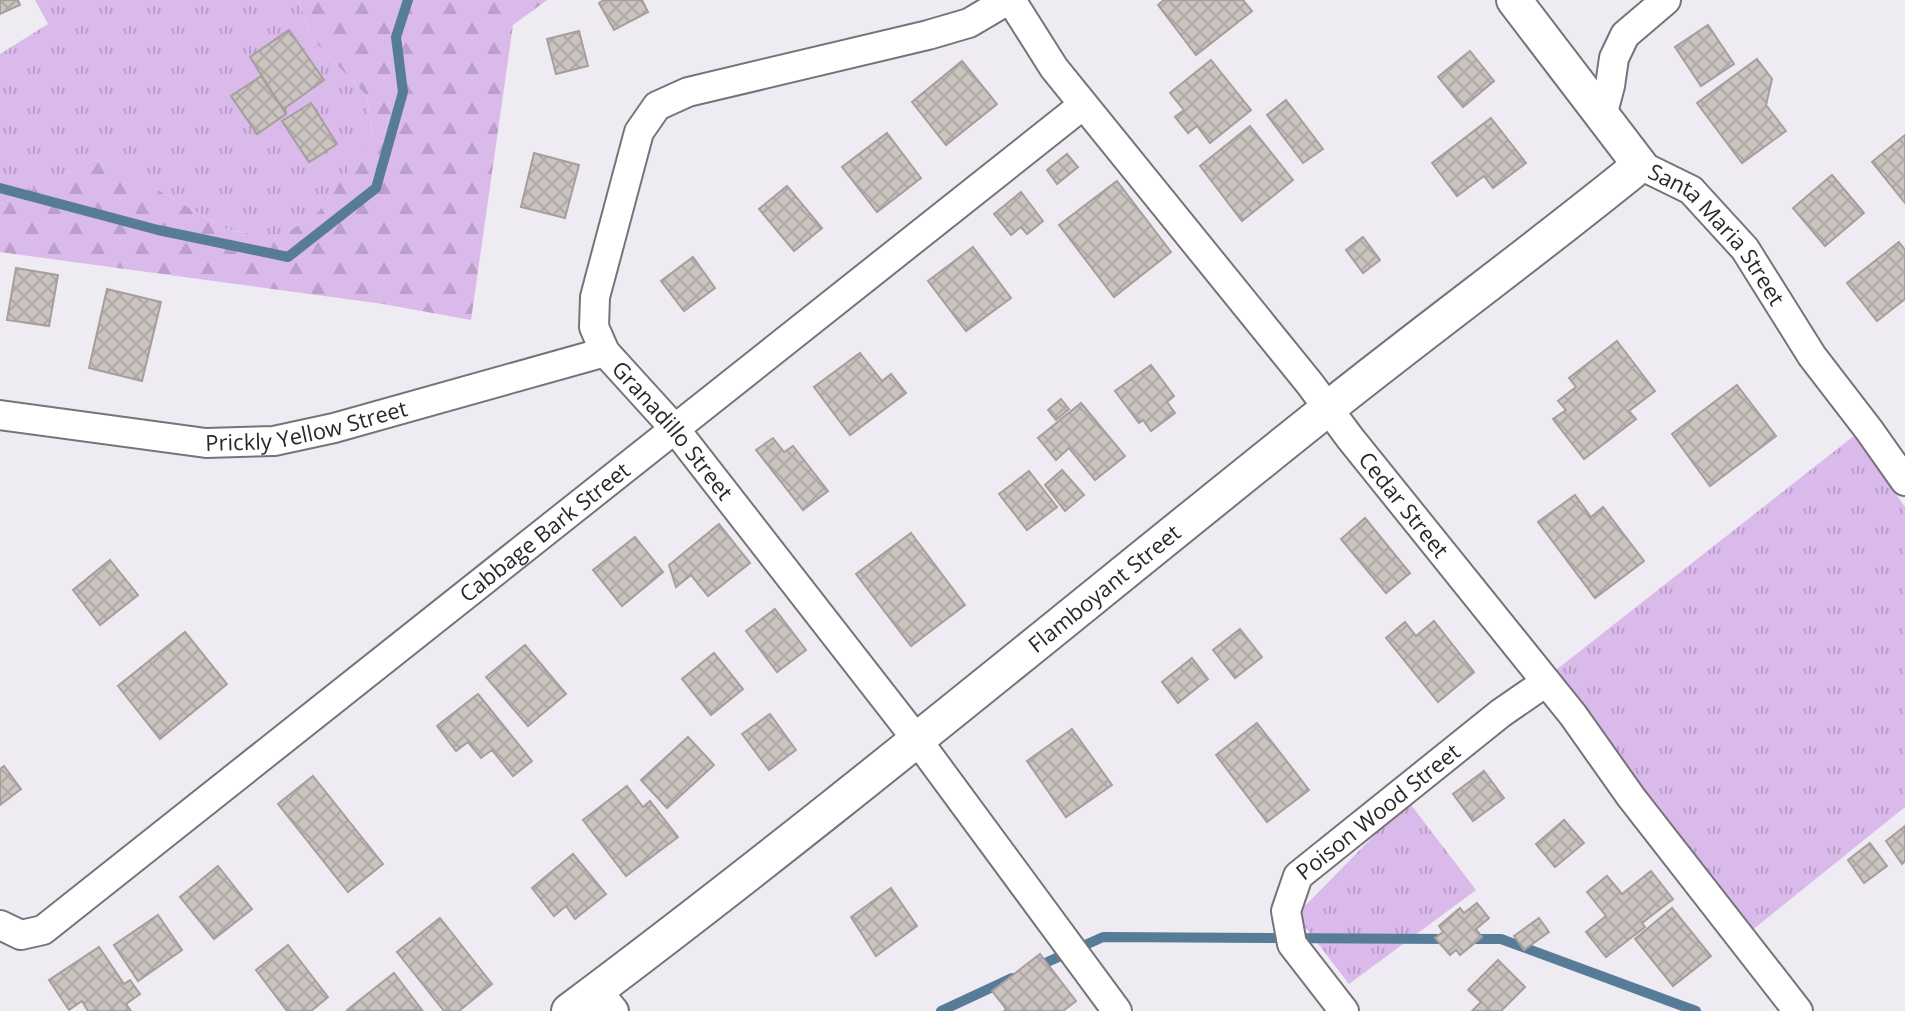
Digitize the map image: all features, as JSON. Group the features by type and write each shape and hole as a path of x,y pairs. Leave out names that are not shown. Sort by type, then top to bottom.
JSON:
{"street":[{"name":"Cedar Street","path":"1009,0 1054,68 1546,682 1631,797 1798,1011"},
{"name":"Granadillo Street","path":"1009,0 969,23 688,92 657,106 639,132 595,297 594,327 605,352 675,429 918,741 1117,1011"},
{"name":"Santa Maria Street","path":"1514,0 1640,165 1691,190 1745,249 1812,356 1905,481"},
{"path":"1602,116 1614,58 1625,35 1666,0"},
{"name":"Cabbage Bark Street","path":"0,925 21,935 43,930 1083,105"},
{"name":"Flamboyant Street","path":"569,1011 606,1000 715,901 918,741 1328,408 1640,165"},
{"name":"Prickly Yellow Street","path":"0,415 206,443 274,441 334,428 605,352"},
{"name":"Poison Wood Street","path":"1344,1011 1292,944 1286,911 1298,876 1501,713 1546,682"}],"green space":[{"path":"35,0 298,0 313,40 367,96 373,137 318,212 277,239 226,229 139,179 95,160 0,204 0,54 48,24"},
{"path":"298,0 547,0 513,25 471,320 383,304 0,252 0,204 95,160 139,179 226,229 277,239 318,212 373,136 367,96 313,40"},
{"path":"1855,435 1905,507 1905,807 1751,931 1671,833 1556,670"},
{"path":"1408,801 1476,890 1349,984 1296,915"}],"building":[{"path":"0,0 18,0 20,5 0,14"},
{"path":"604,0 642,0 648,12 614,30 599,3"},
{"path":"1164,0 1243,0 1252,11 1196,55 1158,5"},
{"path":"1708,25 1734,64 1701,86 1675,47"},
{"path":"289,30 324,80 285,108 286,114 250,57"},
{"path":"579,31 588,66 556,74 547,39"},
{"path":"1470,51 1494,81 1463,107 1438,77"},
{"path":"1757,59 1772,79 1766,105 1786,131 1742,163 1697,103"},
{"path":"1211,60 1251,110 1210,143 1197,126 1188,133 1175,117 1184,110 1170,93"},
{"path":"962,61 997,104 946,145 912,102"},
{"path":"261,76 286,114 257,134 231,96"},
{"path":"1286,100 1323,149 1303,163 1267,115"},
{"path":"311,103 337,144 309,162 282,121"},
{"path":"1491,118 1526,163 1493,188 1484,176 1457,196 1432,163"},
{"path":"1250,126 1293,180 1242,221 1200,166"},
{"path":"887,133 921,178 877,212 842,167"},
{"path":"1905,135 1905,203 1872,162"},
{"path":"534,153 579,165 565,218 521,207"},
{"path":"1067,154 1078,167 1057,184 1047,170"},
{"path":"1832,175 1864,213 1825,246 1793,208"},
{"path":"1117,181 1171,252 1114,297 1059,225"},
{"path":"787,186 822,228 794,251 759,209"},
{"path":"1021,192 1043,221 1027,234 1021,227 1011,235 994,214"},
{"path":"1363,237 1380,260 1363,273 1346,250"},
{"path":"1899,242 1905,250 1905,299 1877,321 1847,283"},
{"path":"973,247 1011,298 966,331 928,281"},
{"path":"693,257 715,288 684,311 661,281"},
{"path":"16,268 58,275 49,326 7,320"},
{"path":"107,289 161,302 142,381 89,368"},
{"path":"1617,341 1655,391 1629,411 1636,419 1584,459 1553,419 1566,410 1558,401 1576,387 1569,378"},
{"path":"860,353 882,381 891,374 906,393 850,435 814,387"},
{"path":"1151,365 1174,396 1167,402 1175,413 1151,431 1143,420 1139,423 1115,391"},
{"path":"1737,385 1776,436 1710,486 1672,434"},
{"path":"1061,399 1069,409 1056,420 1048,410"},
{"path":"1081,403 1125,456 1095,480 1069,448 1056,460 1038,438"},
{"path":"773,438 784,452 793,446 828,491 803,510 756,450"},
{"path":"1062,470 1084,495 1065,511 1045,485"},
{"path":"1029,471 1057,507 1027,530 999,494"},
{"path":"1575,495 1591,517 1603,507 1644,561 1595,598 1538,522"},
{"path":"1365,518 1410,573 1386,593 1341,539"},
{"path":"719,524 750,563 708,596 691,575 676,587 669,565"},
{"path":"911,533 965,605 911,646 856,574"},
{"path":"635,537 663,572 622,606 593,570"},
{"path":"110,560 138,595 100,625 73,590"},
{"path":"775,609 806,650 777,672 746,631"},
{"path":"1434,621 1474,672 1438,702 1386,638 1405,622 1416,636"},
{"path":"1240,629 1262,657 1235,678 1213,650"},
{"path":"185,632 227,684 160,739 118,686"},
{"path":"525,645 566,694 528,726 486,677"},
{"path":"714,653 743,689 711,715 682,679"},
{"path":"1192,658 1208,679 1178,703 1162,682"},
{"path":"478,694 532,761 513,776 492,750 481,758 468,742 456,751 437,726"},
{"path":"770,714 796,750 769,770 742,734"},
{"path":"1257,723 1309,790 1267,822 1216,755"},
{"path":"1072,729 1112,785 1066,817 1027,761"},
{"path":"688,737 714,765 667,808 641,780"},
{"path":"4,766 21,789 0,805 0,769"},
{"path":"1484,771 1504,798 1473,821 1453,794"},
{"path":"313,776 383,864 348,892 278,804"},
{"path":"627,786 643,807 650,801 678,837 626,876 583,820"},
{"path":"1564,820 1584,843 1555,867 1536,844"},
{"path":"1905,826 1905,861 1902,864 1886,841"},
{"path":"1870,843 1887,866 1864,883 1848,860"},
{"path":"573,854 606,894 575,919 566,906 554,916 532,888"},
{"path":"218,866 252,909 214,939 180,897"},
{"path":"1651,871 1673,899 1642,923 1645,927 1606,957 1586,932 1606,916 1587,892 1607,876 1622,894"},
{"path":"891,888 917,926 876,956 851,917"},
{"path":"1477,903 1489,918 1476,929 1482,937 1460,955 1456,950 1450,955 1435,938 1443,932 1439,926 1460,908 1464,913"},
{"path":"1672,908 1711,956 1673,986 1635,939"},
{"path":"158,915 182,950 138,981 114,945"},
{"path":"440,918 492,984 459,1011 444,1011 397,952"},
{"path":"1539,918 1549,932 1524,950 1514,936"},
{"path":"288,945 328,997 311,1011 287,1011 256,970"},
{"path":"99,947 124,984 130,980 140,994 126,1004 131,1011 88,1011 82,1001 69,1010 49,980"},
{"path":"1040,954 1076,1001 1063,1011 1004,1011 1006,1009 992,991"},
{"path":"1498,960 1525,987 1501,1011 1472,1011 1481,1002 1468,990"},
{"path":"394,973 422,1010 347,1010"}],"waterway":[{"path":"0,188 158,230 288,257 376,188 403,92 396,37 408,0"},
{"path":"1034,968 1103,937 1447,939"},
{"path":"1467,939 1501,939 1696,1011"},
{"path":"941,1011 1012,978"}]}
